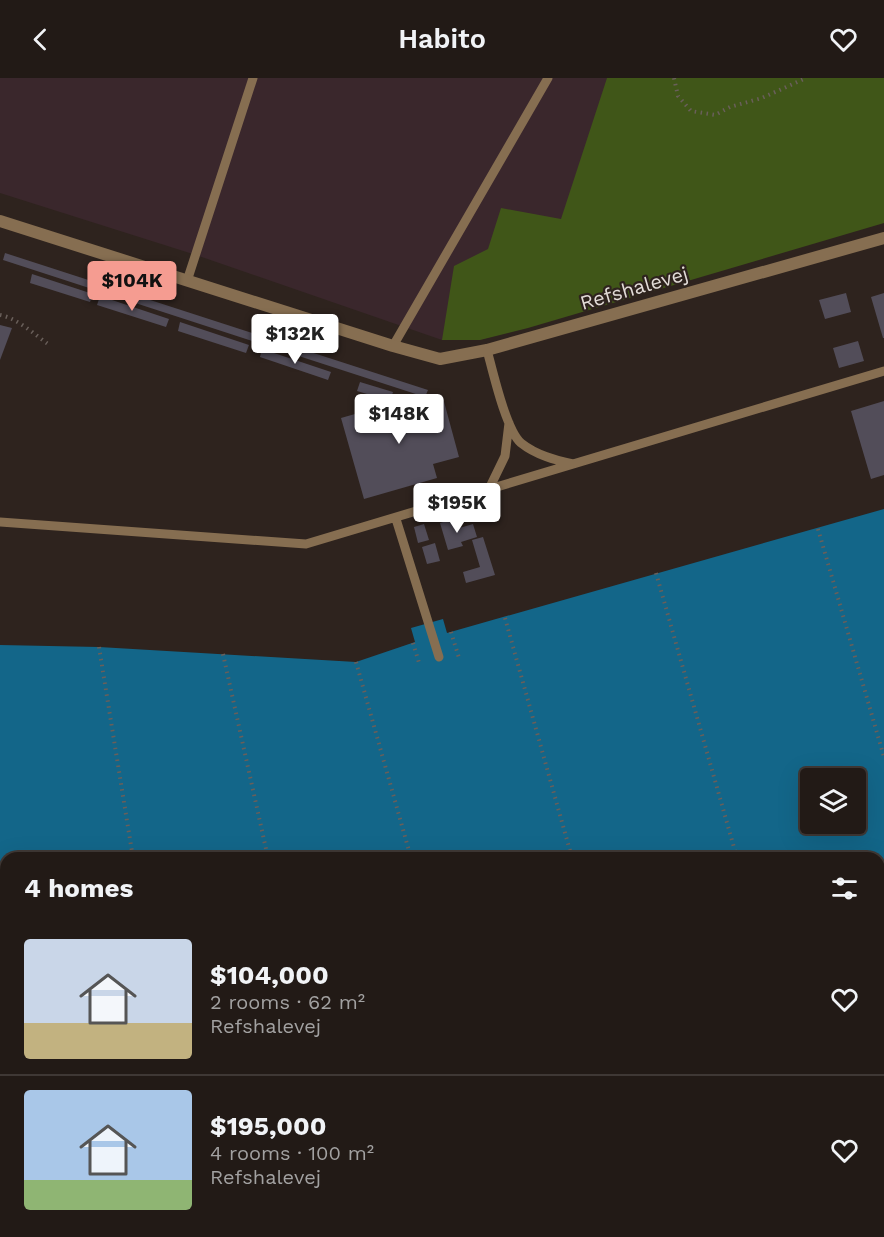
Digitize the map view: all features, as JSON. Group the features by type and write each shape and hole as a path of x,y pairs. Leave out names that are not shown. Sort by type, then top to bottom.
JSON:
{"street":[{"name":"Refshalevej","path":"0,222 440,359 487,350 884,238"}],"lane":[{"path":"187,281 253,78"},
{"path":"393,346 548,78"},
{"path":"487,350 509,423 519,441 536,453 574,465"},
{"path":"0,522 306,544 396,519 884,371"},
{"path":"488,491 505,456 509,423"},
{"path":"396,519 440,657"}],"path":[{"path":"674,78 678,96 691,111 715,115 730,107 762,98 806,78"},
{"path":"0,315 26,328 48,344"},
{"path":"818,529 884,757"},
{"path":"656,573 735,852"},
{"path":"505,618 570,852"},
{"path":"451,632 459,658"},
{"path":"412,643 420,666"},
{"path":"99,647 132,852"},
{"path":"223,654 267,852"},
{"path":"356,662 409,852"}],"shaded area":[{"path":"0,78 884,78 884,222 480,340 442,340 196,255 0,193"}],"green space":[{"path":"607,78 884,78 884,223 528,328 480,340 442,340 454,266 488,249 501,208 561,219"}],"water":[{"path":"884,509 884,852 0,852 0,645 99,647 356,662 415,642 411,628 443,619 447,633"}],"building":[{"path":"5,253 428,390 425,397 3,260"},
{"path":"32,274 93,294 90,302 30,283"},
{"path":"846,293 851,312 825,319 819,300"},
{"path":"884,293 884,338 883,338 871,297"},
{"path":"100,296 169,319 166,327 97,305"},
{"path":"180,322 249,345 246,353 178,331"},
{"path":"0,325 12,328 0,360"},
{"path":"858,341 864,361 839,368 833,348"},
{"path":"262,349 331,372 328,380 260,357"},
{"path":"360,382 393,392 390,401 357,391"},
{"path":"411,398 413,407 443,398 459,457 433,464 437,478 364,499 341,418"},
{"path":"884,401 884,475 871,479 851,411"},
{"path":"453,519 456,529 473,524 477,537 461,542 463,546 448,550 440,523"},
{"path":"424,524 429,540 418,543 414,527"},
{"path":"483,537 495,575 466,583 463,572 480,567 472,540"},
{"path":"435,543 440,561 427,564 422,547"}]}
